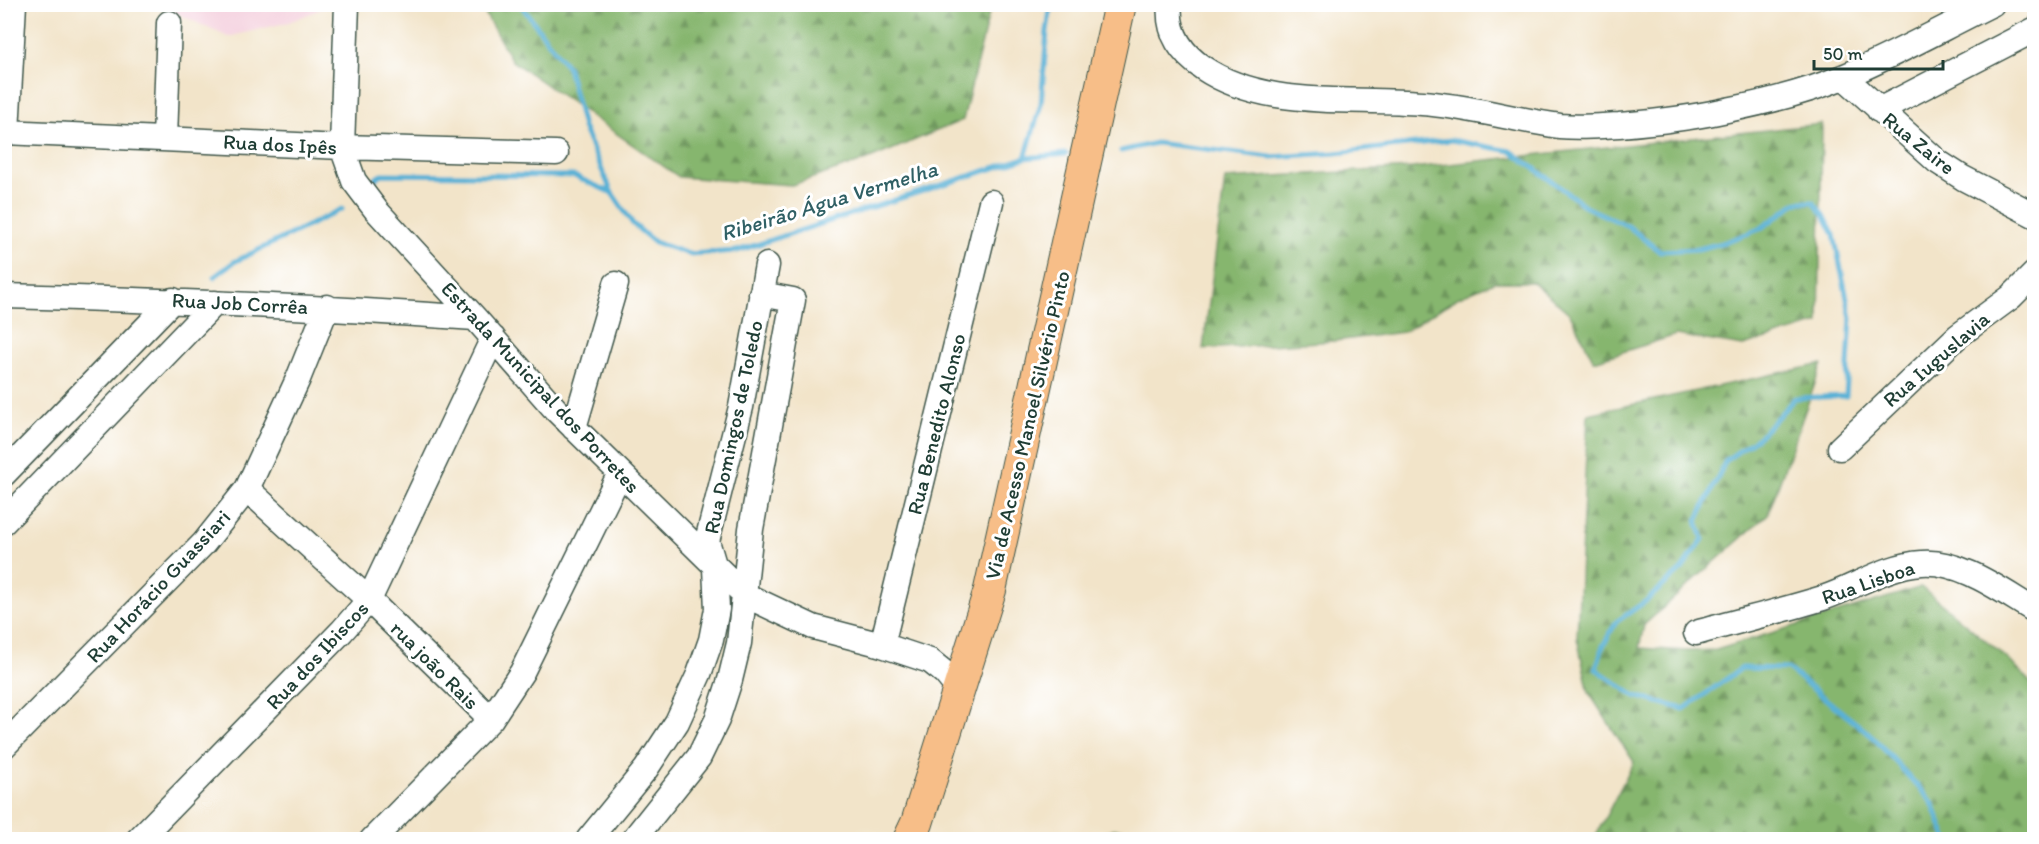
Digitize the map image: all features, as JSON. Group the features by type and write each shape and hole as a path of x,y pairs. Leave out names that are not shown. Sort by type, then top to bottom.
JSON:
{"main road":[{"name":"Via de Acesso Manoel Silvério Pinto","path":"909,840 917,823 990,590 1120,4"}],"street":[{"path":"6,132 14,4"},
{"name":"Estrada Municipal dos Porretes","path":"347,4 342,147 354,181 376,210 493,338 555,410 745,595 813,627 882,645 930,661 945,673 959,690"},
{"path":"1170,4 1172,28 1178,44 1195,62 1231,83 1276,95 1422,103 1476,109 1559,126 1584,128 1668,121 1782,98 1844,77 1992,4"},
{"path":"165,139 170,23"},
{"path":"1879,110 2034,30"},
{"name":"Rua Zaire","path":"1844,77 1938,162 1963,178 2034,215"},
{"name":"Rua dos Ipês","path":"6,132 342,147 556,153"},
{"name":"Rua Benedito Alonso","path":"882,645 991,202"},
{"name":"Rua Domingos de Toledo","path":"588,840 646,769 677,722 699,674 711,640 717,609 715,568 707,541 741,407 767,265"},
{"name":"Rua Iuguslavia","path":"1840,448 1950,343 2018,291 2034,274"},
{"path":"574,428 615,284"},
{"path":"633,840 699,757 717,720 739,644 751,529 793,300 761,294"},
{"name":"Rua Job Corrêa","path":"4,296 327,307 475,318"},
{"path":"4,474 173,300"},
{"path":"4,522 215,303"},
{"name":"Rua Horácio Guassiari","path":"4,746 204,543 247,489 294,390 327,307"},
{"name":"Rua dos Ibiscos","path":"138,840 342,631 369,600 493,338"},
{"path":"372,840 490,719 522,672 620,473"},
{"name":"rua joão Rais","path":"247,489 369,600 490,719"},
{"name":"Rua Lisboa","path":"1695,633 1825,597 1865,579 1898,568 1923,563 1949,567 1981,579 2034,610"},
{"path":"677,722 710,735"},
{"path":"646,769 675,788"}],"shaded area":[{"path":"163,4 331,5 289,22 228,37 163,7"}],"green space":[{"path":"480,5 991,5 963,120 872,158 792,185 679,177 512,61"},
{"path":"1822,124 1819,323 1743,346 1676,335 1594,361 1570,314 1533,282 1494,282 1459,297 1403,332 1335,341 1203,349 1225,179 1412,168"},
{"path":"1822,364 1768,514 1644,625 1639,648 1716,650 1921,587 2008,659 2034,686 2034,839 1594,839 1634,762 1589,693 1577,638 1588,414"},
{"path":"1113,829 1261,839 1096,839"}],"waterway":[{"path":"520,4 568,68 583,127 612,193"},
{"path":"1025,158 1041,104 1051,4"},
{"name":"Ribeirão Água Vermelha","path":"1121,151 1156,143 1271,157 1336,153 1451,140 1511,151 1588,208 1628,226 1659,251 1698,249 1722,243 1760,229 1797,202 1813,202 1824,215 1834,235 1851,318 1846,396 1795,398 1759,437 1726,460 1697,521 1703,539 1682,569 1646,601 1616,622 1603,646 1596,669 1635,696 1684,709 1742,668 1788,669 1872,736 1932,802 1947,840"},
{"name":"Ribeirão Água Vermelha","path":"375,179 382,174 574,176 612,193 633,224 654,242 689,254 737,251 1025,158 1066,154"},
{"name":"Ribeirão Água Vermelha","path":"214,277 234,262 342,209"}]}
